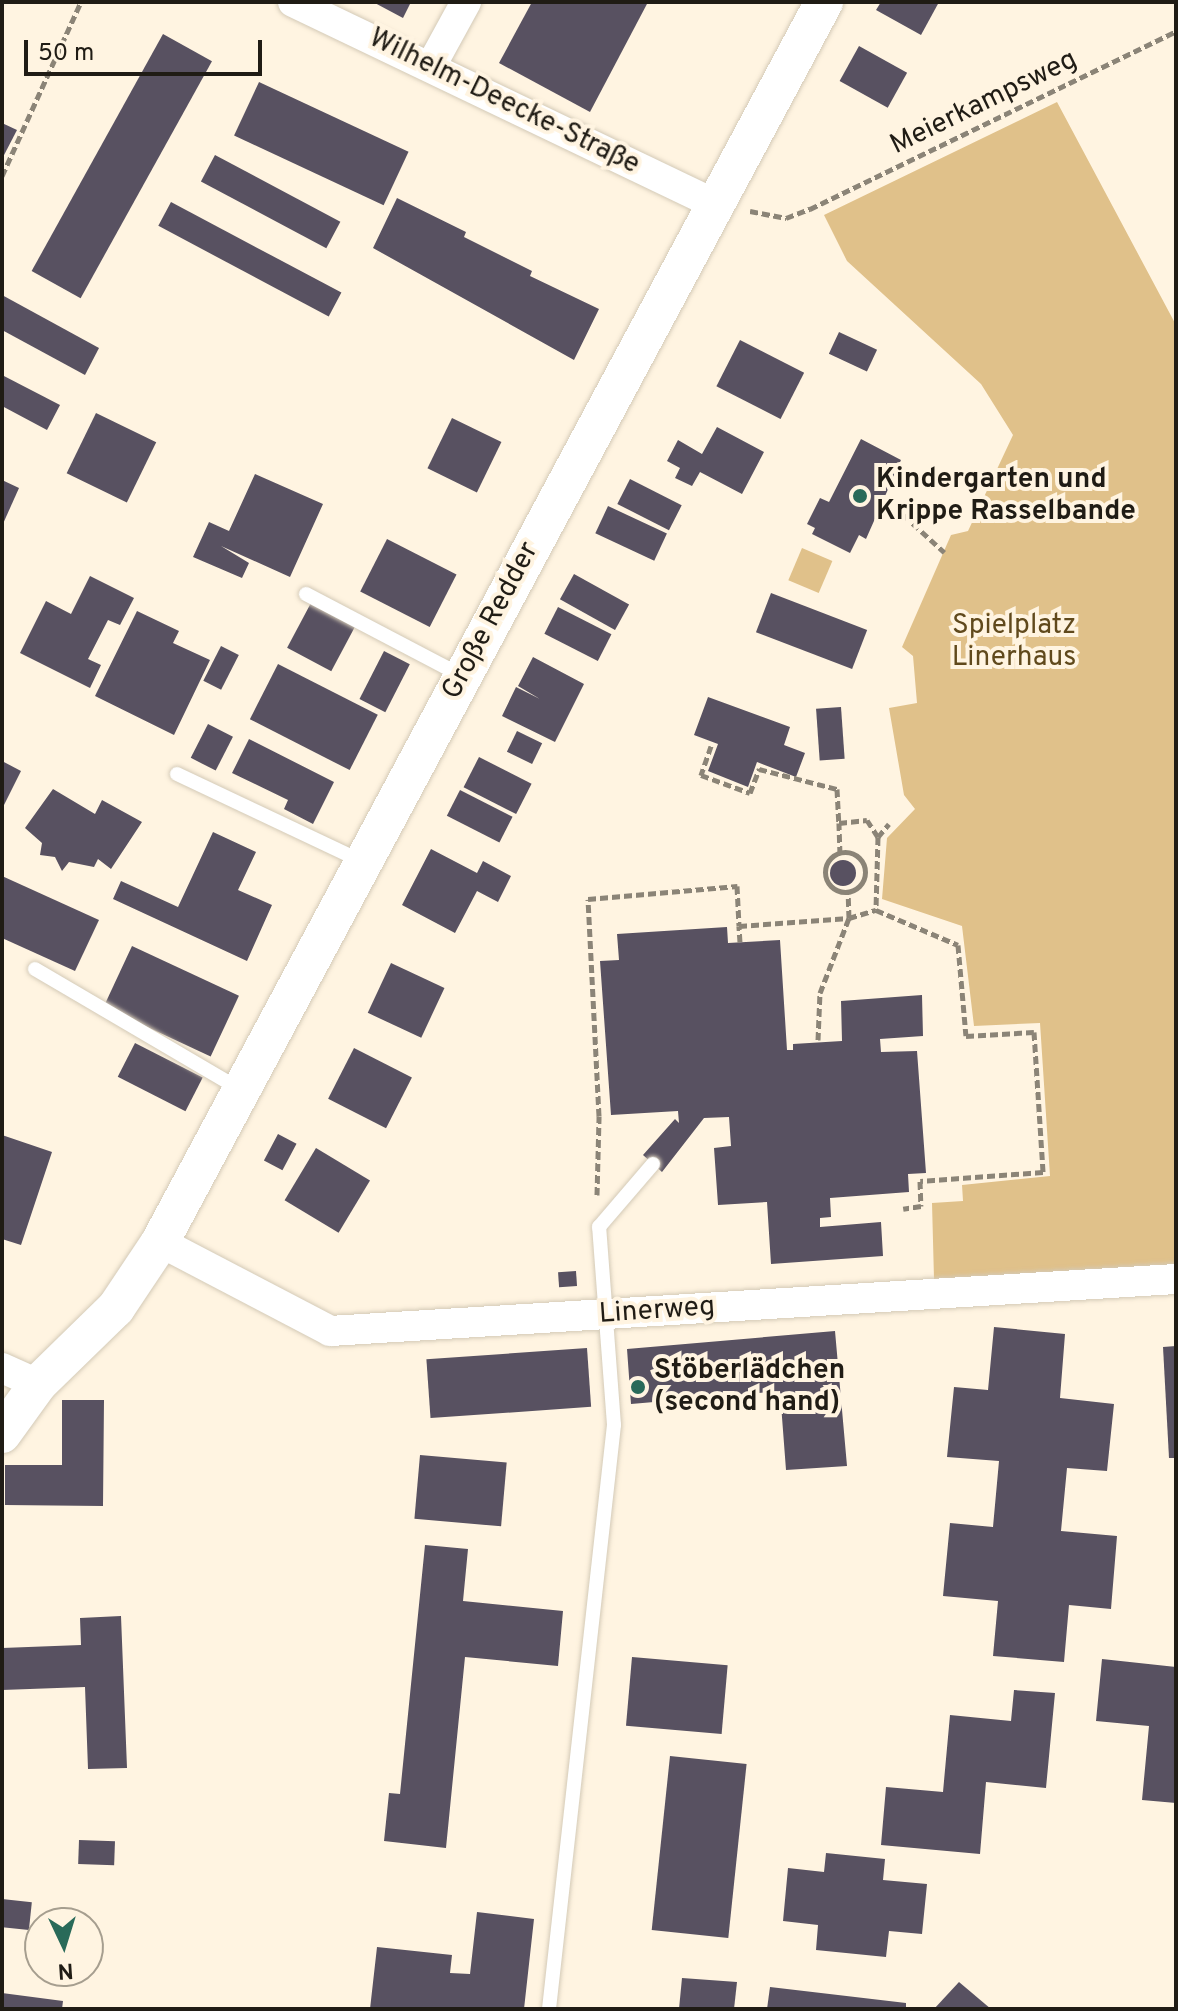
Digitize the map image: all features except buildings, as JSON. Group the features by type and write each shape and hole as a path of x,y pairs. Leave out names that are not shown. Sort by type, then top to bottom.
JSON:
{"street":[{"name":"Wilhelm-Deecke-Straße","path":"293,2 714,204"},
{"path":"431,66 466,2"},
{"name":"Große Redder","path":"2,1434 38,1384 116,1308 160,1242 824,2"},
{"name":"Linerweg","path":"160,1242 330,1331 1176,1279"},
{"path":"2,1368 38,1384"}],"lane":[{"path":"306,594 462,677"},
{"path":"177,774 363,862"},
{"path":"35,969 241,1090"},
{"path":"549,2009 614,1425 599,1227 653,1164"}],"path":[{"path":"2,176 81,2"},
{"name":"Meierkampsweg","path":"714,204 786,218 1176,31"},
{"path":"886,499 944,552"},
{"path":"711,746 701,775 750,793 759,769 837,789 840,854"},
{"path":"839,823 867,820 878,837 876,910"},
{"path":"878,837 889,824"},
{"path":"852,852 865,868 864,880 848,892 838,891 825,878 830,857 840,854 852,852"},
{"path":"599,1227 599,1116 588,899 737,886 740,942"},
{"path":"818,1040 820,993 849,918 848,892"},
{"path":"739,926 849,918 876,910 958,945 966,1036 1034,1032 1043,1172 920,1181 921,1206 903,1209"}],"green space":[{"name":"Spielplatz Linerhaus","path":"1057,102 1176,325 1176,1265 934,1279 932,1203 963,1201 962,1185 1050,1176 1040,1023 974,1026 962,926 882,899 887,838 915,809 904,795 889,708 917,703 913,656 902,647 951,535 968,531 1013,435 981,384 847,261 824,215"},
{"path":"802,548 832,561 819,593 788,580"}],"place":[{"name":"Kindergarten und Krippe Rasselbande","path":"860,496"},
{"name":"Stöberlädchen (second hand)","path":"638,1387"}]}
